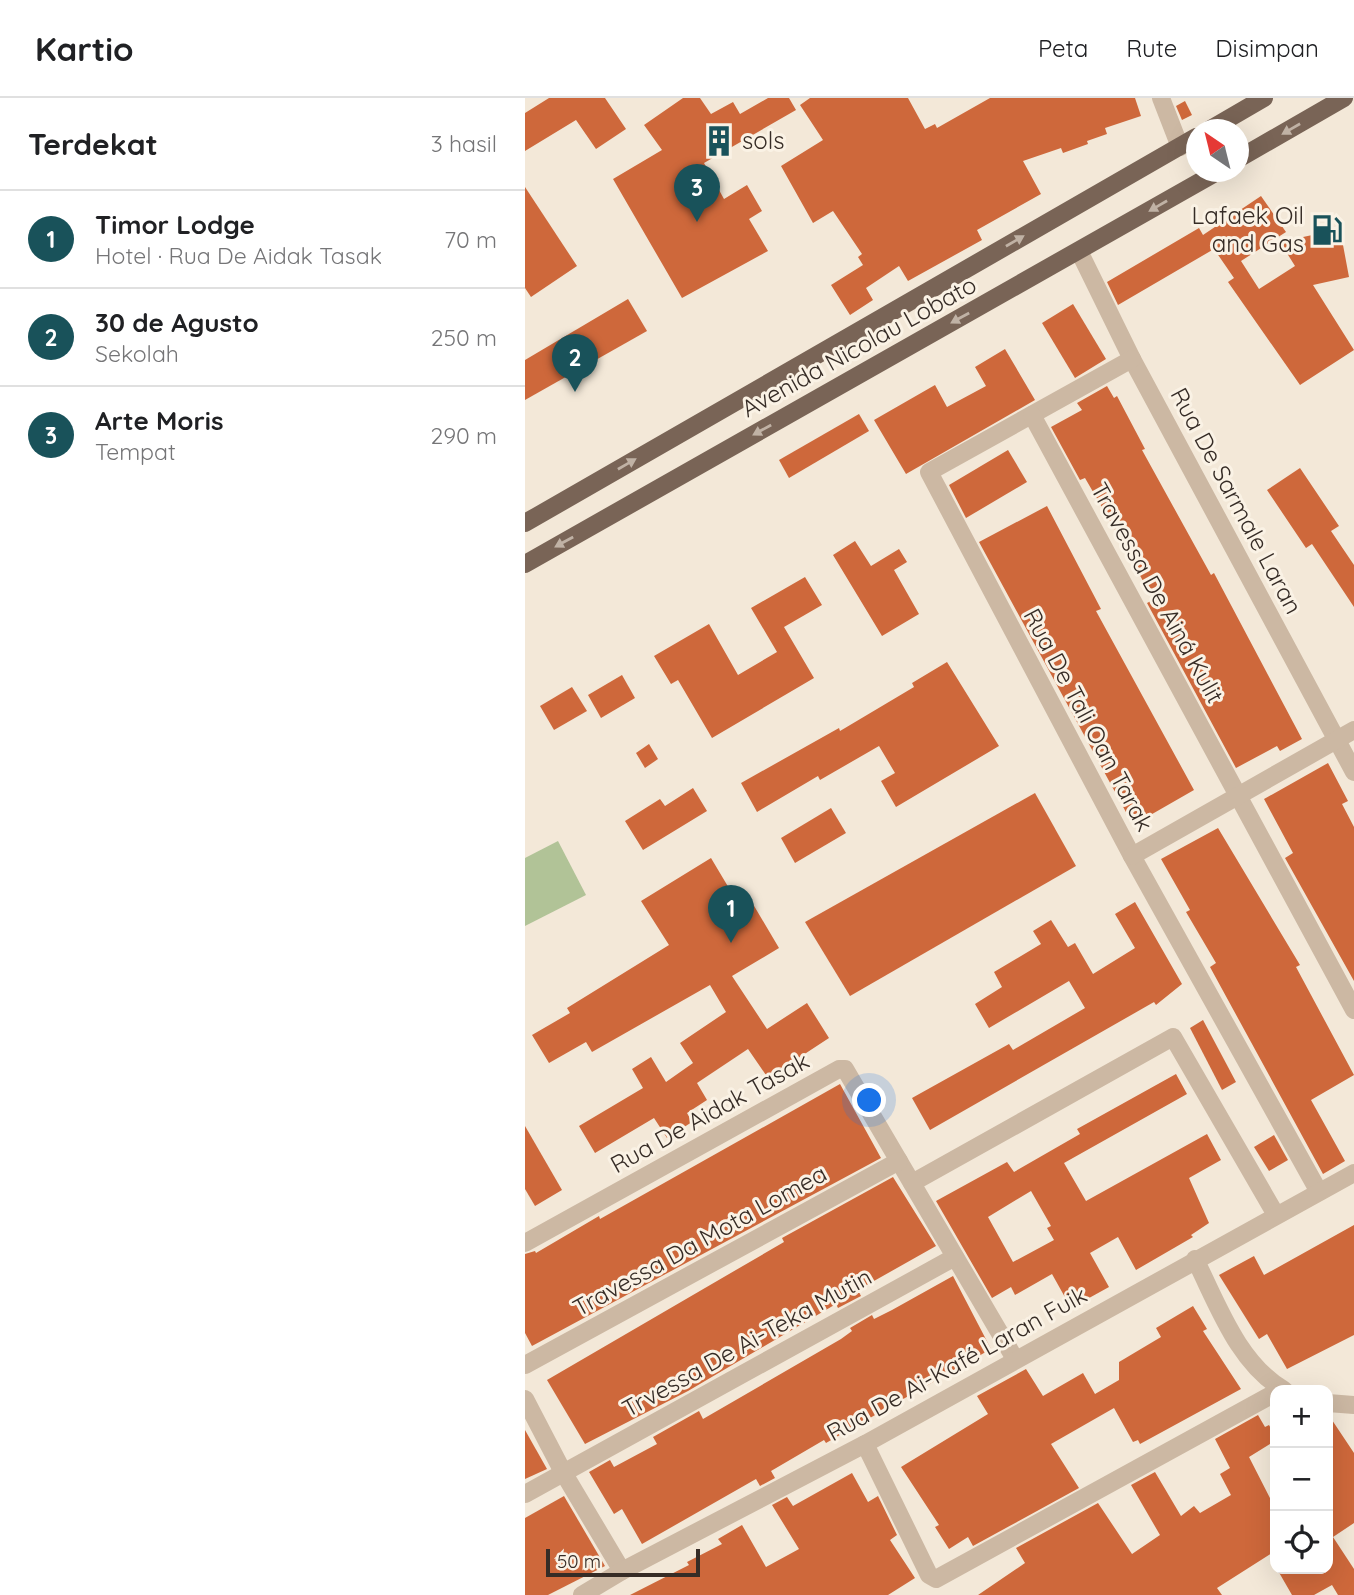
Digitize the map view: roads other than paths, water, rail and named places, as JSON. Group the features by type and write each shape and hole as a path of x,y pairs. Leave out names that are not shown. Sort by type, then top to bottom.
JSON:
{"main road":[{"path":"1228,119 1264,98"},
{"path":"1249,153 1345,98"},
{"name":"Avenida Nicolau Lobato","path":"525,523 1186,143"},
{"name":"Avenida Nicolau Lobato","path":"525,564 1200,182"}],"street":[{"path":"1161,98 1180,147"},
{"name":"Rua De Sarmale Laran","path":"1079,251 1132,359 1354,772"},
{"name":"Rua De Tali Oan Tarak","path":"1132,359 929,472 1132,856 1319,1192"},
{"name":"Travessa De Ainá Kulit","path":"1032,415 1239,793 1354,1010"},
{"path":"1132,856 1354,730"},
{"path":"912,1183 1173,1037 1276,1215"},
{"name":"Rua De Aidak Tasak","path":"525,1243 839,1069 848,1073 1015,1359"},
{"name":"Travessa Da Mota Lomea","path":"525,1365 899,1161"},
{"name":"Rua De Ai-Kafé Laran Fuik","path":"582,1595 622,1570 865,1444 1354,1173"},
{"name":"Trvessa De Ai-Teka Mutin","path":"525,1494 955,1256"},
{"path":"1195,1259 1232,1333 1262,1377 1274,1385"},
{"path":"865,1444 929,1575 936,1579 1270,1396"},
{"path":"525,1399 563,1472 622,1570"},
{"path":"1333,1403 1354,1405"}],"place":[{"name":"sols","path":"719,141"},
{"name":"Arte Moris","path":"697,222"},
{"name":"Lafaek Oil and Gas","path":"1327,230"},
{"name":"30 de Agusto","path":"575,392"},
{"name":"Timor Lodge","path":"731,943"}]}
